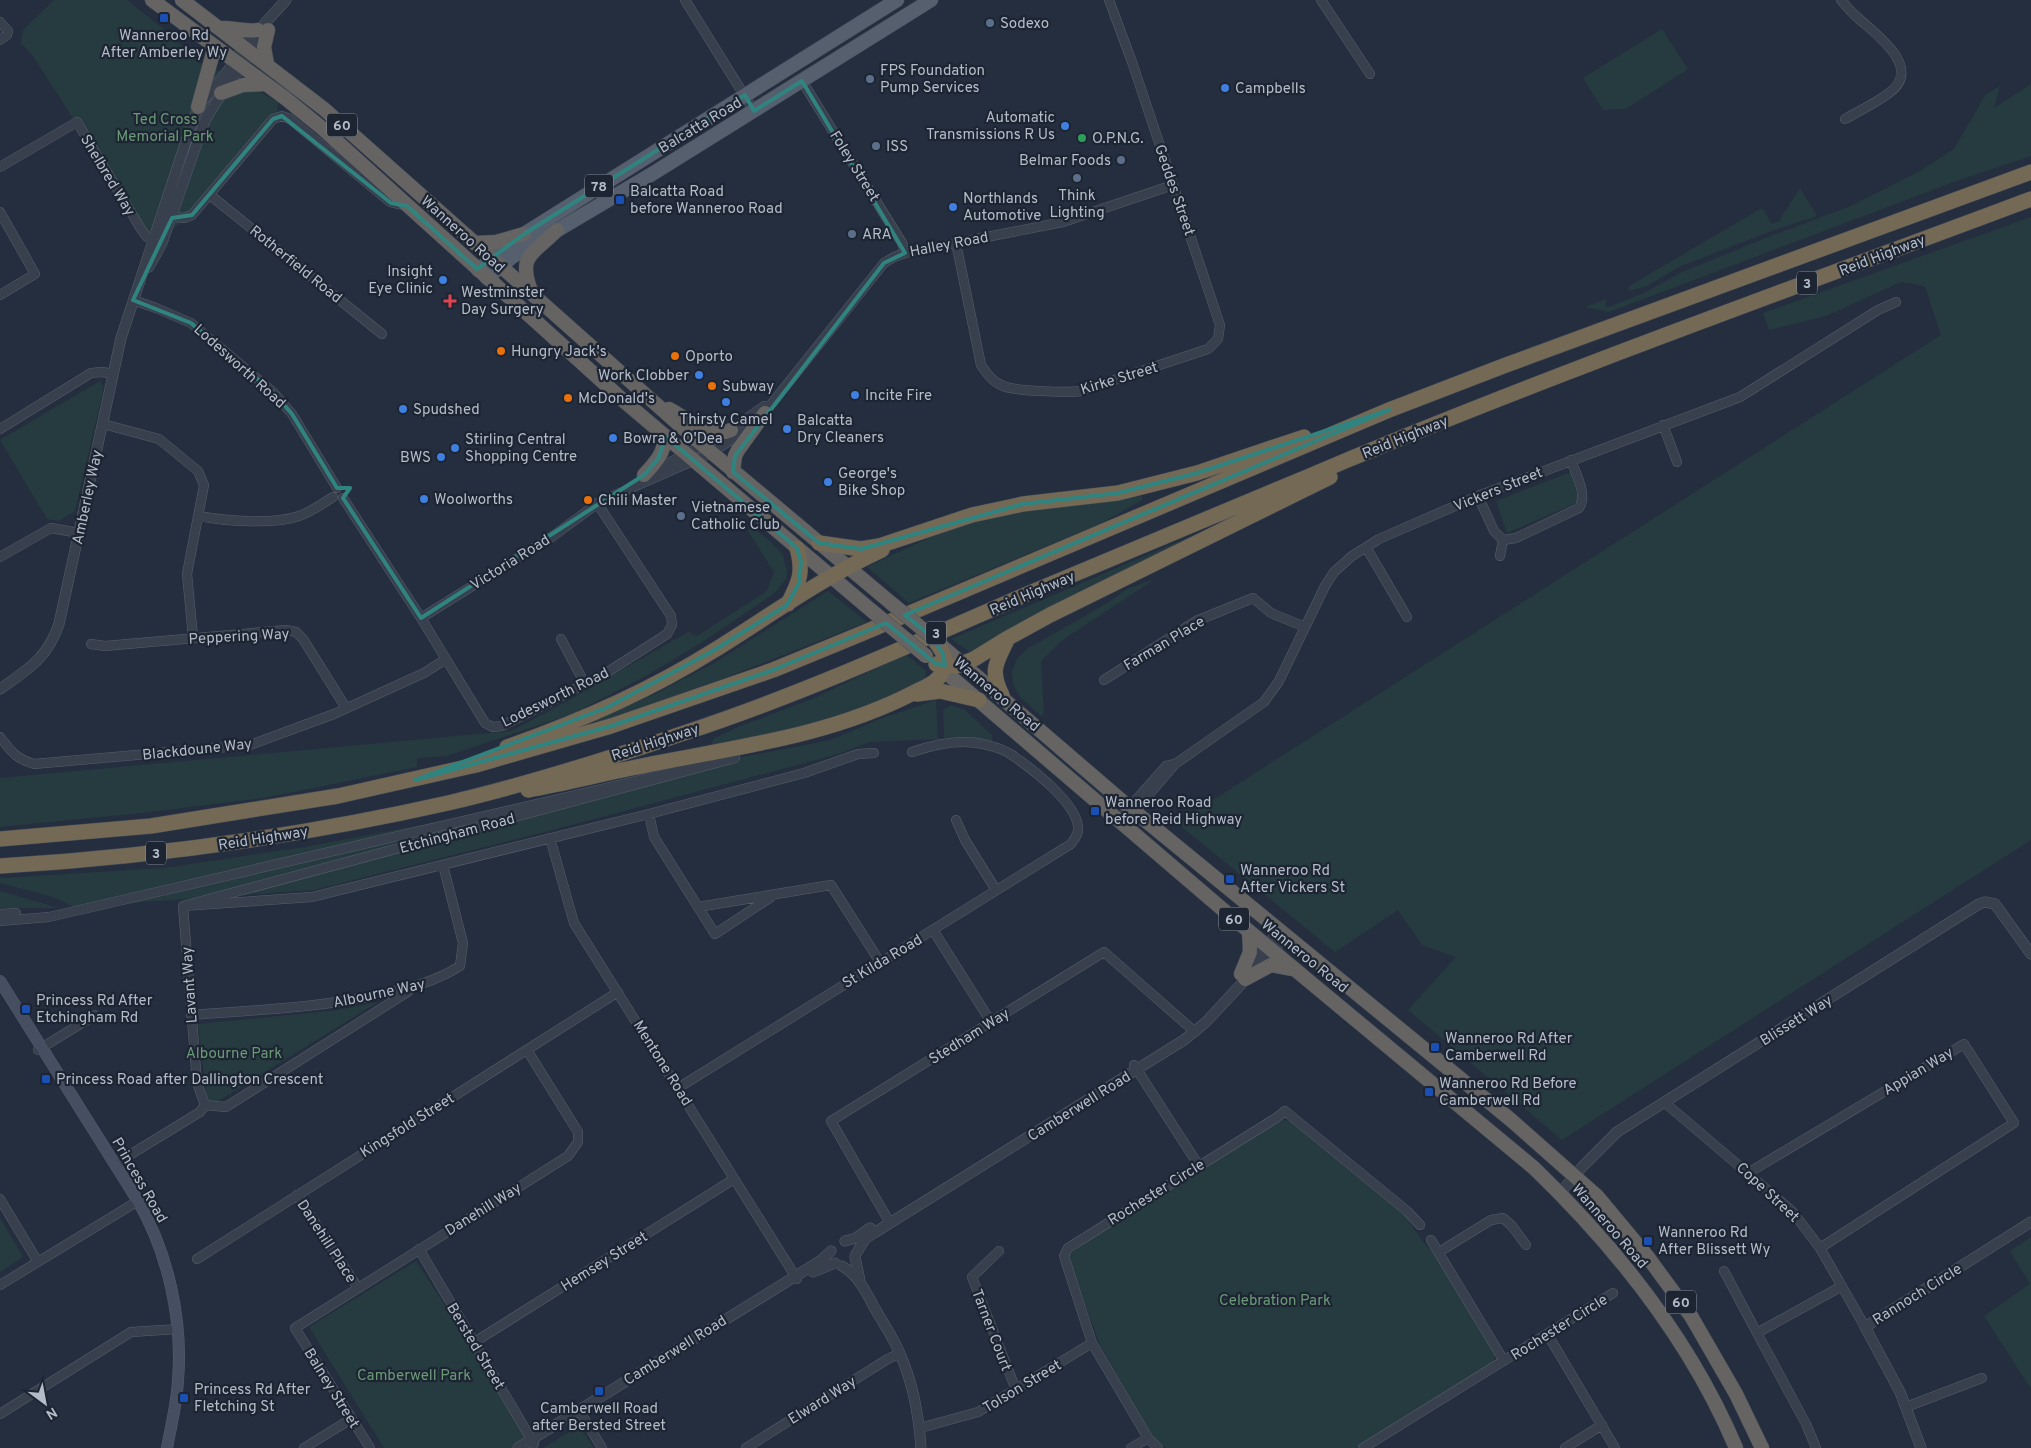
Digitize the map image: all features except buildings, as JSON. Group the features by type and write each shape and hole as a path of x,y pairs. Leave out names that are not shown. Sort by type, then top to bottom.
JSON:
{"highway":[{"name":"Wanneroo Road","path":"152,0 322,128 482,274 664,435 872,611 938,664 1120,822 1295,970 1534,1168 1613,1250 1670,1328 1702,1381 1736,1448"},
{"name":"Wanneroo Road","path":"182,0 324,109 733,472 938,644 1002,695 1132,809 1575,1175 1597,1196 1647,1256 1677,1296 1719,1363 1762,1448"},
{"path":"220,28 234,28 241,32 263,30 267,64"},
{"path":"198,107 214,46"},
{"path":"221,93 243,85 266,84"},
{"name":"Reid Highway","path":"0,839 151,826 251,811 415,780 476,765 612,726 773,670 1389,410 1506,364 2031,172"},
{"name":"Reid Highway","path":"0,866 151,854 256,840 345,824 453,802 564,772 691,731 815,684 1408,435 1535,385 2031,199"},
{"path":"532,294 526,276 526,263 529,256 557,230"},
{"path":"475,243 496,242 524,234"},
{"path":"651,399 711,432 721,433 732,430"},
{"path":"819,543 861,549 879,546 972,515 1023,504 1118,493 1136,489 1197,473 1389,410"},
{"path":"733,472 735,456 738,450 764,413"},
{"path":"644,475 662,452 664,435"},
{"path":"938,664 956,666 974,659 1008,638 1093,594 1302,492 1408,435"},
{"path":"415,780 529,740 606,708 711,652 832,577 875,553 936,526"},
{"path":"787,605 801,574 801,562 797,548"},
{"path":"1002,695 994,677 996,664 1008,638"},
{"path":"453,802 560,785 631,768 784,738 839,724 906,696 938,680 938,664 943,654 938,644"},
{"path":"906,696 940,691 979,700"},
{"path":"1243,977 1250,952 1249,931"},
{"path":"1243,977 1271,965 1295,970"}],"main road":[{"name":"Balcatta Road","path":"482,274 524,234 897,0"},
{"name":"Balcatta Road","path":"496,261 557,230 754,111 932,0"},
{"name":"Princess Road","path":"0,981 40,1050 135,1203 147,1216 168,1274 178,1380 167,1448"},
{"name":"Princess Road","path":"0,990 115,1164 135,1203"},
{"name":"Princess Road","path":"159,1448 171,1380 174,1329"}],"street":[{"path":"238,64 247,49 286,0"},
{"path":"685,0 754,111"},
{"name":"Geddes Street","path":"1109,0 1220,325 1218,339 1208,349"},
{"path":"1321,0 1370,74"},
{"path":"1841,0 1855,16 1887,43 1897,57 1900,66 1900,76 1897,85 1889,93 1845,119"},
{"path":"0,22 8,31 7,35 0,40"},
{"name":"Amberley Way","path":"0,690 44,655 53,641 59,624 121,338 133,300 158,242 204,123 238,64"},
{"name":"Amberley Way","path":"167,216 198,107 238,64"},
{"name":"Foley Street","path":"802,81 902,242 905,253"},
{"path":"167,216 184,218 192,215 273,119 282,116 290,118 390,202 407,206"},
{"name":"Shelbred Way","path":"0,166 77,122 141,230 147,237 158,242"},
{"name":"Halley Road","path":"690,457 740,436 764,413 884,263 894,256 1063,222 1173,185"},
{"name":"Rotherfield Road","path":"210,195 382,334"},
{"path":"0,212 35,274 0,296"},
{"name":"Kirke Street","path":"956,243 981,365 990,378 1005,387 1068,393 1081,391 1208,349"},
{"name":"Lodesworth Road","path":"133,300 191,322 273,392 292,414 337,488"},
{"name":"Vickers Street","path":"1120,822 1166,766 1175,764 1264,702 1279,682 1325,586 1334,572 1366,547 1379,539 1478,496 1740,396 1878,310 1896,302"},
{"path":"0,429 90,373 114,374"},
{"name":"Halley Road","path":"707,449 760,410 781,391"},
{"path":"103,424 159,439 198,471 204,484 187,574 193,637"},
{"path":"1663,426 1677,462"},
{"name":"Victoria Road","path":"421,618 553,536 597,504 644,475 690,457"},
{"name":"Victoria Road","path":"597,504 690,457"},
{"path":"1503,540 1516,538 1579,508 1583,502 1583,495 1571,460"},
{"path":"337,488 342,488 344,492 343,498 339,500 333,497 333,491 337,488"},
{"path":"1478,496 1494,531 1503,540"},
{"path":"199,516 220,520 253,522 291,518 305,514 333,497"},
{"name":"Lodesworth Road","path":"343,498 421,618 485,722 493,726 502,726 603,674 667,634 672,625 671,616 597,504"},
{"path":"0,557 51,528 79,533"},
{"path":"1500,556 1503,540"},
{"path":"1366,547 1407,618"},
{"name":"Farman Place","path":"1104,680 1196,621 1253,598 1271,613 1305,627"},
{"name":"Peppering Way","path":"91,644 105,646 286,630 296,632 303,639 346,708"},
{"path":"560,640 585,684"},
{"name":"Blackdoune Way","path":"0,737 22,761 34,764 231,747 259,742 346,708 424,673 446,659"},
{"name":"St Kilda Road","path":"678,1088 1071,844 1077,837 1078,827 1072,811 1055,790 1010,753 987,745 970,742 934,746 912,752"},
{"name":"Etchingham Road","path":"183,906 312,897 649,814 804,772 858,754 874,753"},
{"name":"Etchingham Road","path":"0,920 49,917 735,758 183,906"},
{"path":"649,814 654,837 715,934 776,894"},
{"path":"956,820 965,840 996,890"},
{"name":"Mentone Road","path":"550,838 574,923 796,1277"},
{"name":"Albourne Way","path":"191,1015 341,1003 416,987 442,978 460,966 463,943 443,865"},
{"path":"698,907 831,885 880,962"},
{"name":"Blissett Way","path":"1560,1193 1575,1175 1618,1132 1979,904 1986,902 1995,904 2031,954"},
{"name":"Lavant Way","path":"183,906 197,1083 206,1105"},
{"name":"Etchingham Road","path":"0,914 13,913 49,917"},
{"path":"934,930 991,1022"},
{"name":"Camberwell Road","path":"845,1241 856,1238 888,1220 1193,1030 1202,1017 1243,977 1283,933"},
{"name":"Stedham Way","path":"888,1220 831,1121 1104,952 1193,1030"},
{"path":"115,1164 200,1112 206,1105 226,1107 416,987"},
{"name":"Kingsfold Street","path":"197,1259 618,992"},
{"path":"40,1050 96,1015"},
{"name":"Appian Way","path":"1748,1173 1964,1044 2014,1123 1820,1248"},
{"name":"Danehill Way","path":"295,1328 568,1156 578,1142 578,1132 527,1050"},
{"path":"1136,1067 1199,1166"},
{"name":"Cope Street","path":"1664,1102 1792,1211 1820,1248 1865,1327"},
{"name":"Rochester Circle","path":"1158,1448 1148,1438 1092,1343 1064,1256 1068,1248 1276,1118 1285,1110 1420,1224"},
{"name":"Hemsey Street","path":"474,1343 734,1179"},
{"name":"Danehill Place","path":"297,1195 358,1288"},
{"path":"0,1199 38,1262"},
{"path":"0,1285 135,1203"},
{"path":"1439,1252 1491,1220 1503,1218 1512,1226 1526,1245"},
{"name":"Camberwell Road","path":"855,1256 866,1239 888,1220"},
{"name":"Rannoch Circle","path":"1921,1448 1900,1392 1865,1327 2031,1222"},
{"name":"Rochester Circle","path":"1431,1240 1504,1361"},
{"path":"860,1282 832,1257 831,1250 835,1244 845,1241 852,1244 860,1282 900,1353 909,1380 920,1428 921,1448"},
{"name":"Bersted Street","path":"419,1249 531,1444"},
{"name":"Camberwell Road","path":"518,1448 531,1444 796,1277 831,1250"},
{"name":"Tarner Court","path":"999,1250 972,1277 1016,1390"},
{"path":"838,1264 848,1265 855,1256"},
{"name":"Camberwell Road","path":"796,1277 823,1267 838,1264"},
{"path":"1724,1271 1806,1424 1816,1448"},
{"path":"1757,1334 1842,1286"},
{"name":"Rochester Circle","path":"1363,1448 1613,1293"},
{"name":"Balney Street","path":"295,1328 370,1448"},
{"path":"0,1414 131,1332 174,1329"},
{"path":"1548,1335 1615,1448"},
{"name":"Tolson Street","path":"920,1428 978,1412 1092,1343"},
{"name":"Elward Way","path":"746,1448 900,1353"},
{"path":"1906,1407 1982,1378"},
{"path":"580,1413 602,1448"},
{"path":"304,1448 351,1419"},
{"path":"1565,1448 1602,1425"},
{"path":"1131,1448 1148,1438"}],"highlighted area":[{"path":"802,81 905,253 884,263 735,456 733,472 819,543 861,549 1023,504 1118,493 1197,473 1389,410 905,615 932,637 943,654 945,665 936,664 886,623 773,670 611,726 415,780 606,708 711,652 787,605 799,583 801,562 797,548 666,437 658,459 644,475 421,618 343,498 350,488 337,488 292,414 273,392 191,323 133,300 172,218 192,215 273,119 282,116 391,203 407,206 477,269 524,234 745,95 754,111"}],"green space":[{"name":"Ted Cross Memorial Park","path":"54,0 127,0 166,31 200,63 223,72 278,102 277,115 187,217 150,248 79,128 33,56 21,43 23,30"},
{"path":"1662,29 1688,69 1626,109 1603,110 1583,78"},
{"path":"2031,84 2031,156 1962,179 1609,312 1585,307 1606,299 1606,308 1644,293 1680,273 1851,206 1918,172 1954,149 1986,94 2000,86 1994,108"},
{"path":"1800,188 1817,216 1774,230 1679,267 1647,286 1628,291 1629,286 1762,208 1772,224 1779,221"},
{"path":"2031,217 2031,840 1562,1140 1408,1010 1456,957 1422,945 1398,910 1335,952 1177,823 1941,335 1925,286 1901,282 1826,316 1769,330 1763,313"},
{"path":"100,381 104,387 75,511 59,521 47,519 0,440"},
{"path":"1571,472 1579,502 1507,533 1496,501"},
{"path":"1142,496 1142,500 1102,523 909,603 867,567 932,537 973,523 1035,510"},
{"path":"752,527 769,540 783,555 787,572 786,579 775,593 704,641 644,677 572,714 447,756 417,758 417,767 264,798 0,827 0,778 511,731 688,632 697,636 767,591 774,572 748,531"},
{"path":"1210,528 971,653 951,639"},
{"path":"1155,579 1061,641 1041,661 1044,713 1041,716 1020,697 1013,684 1012,671 1017,659 1027,649 1109,602 1127,589"},
{"path":"828,591 867,622 725,678 597,723 596,720 655,694 716,662"},
{"path":"906,654 926,671 925,678 867,708 794,729 712,746 713,739 738,727 812,699"},
{"path":"936,700 938,739 870,742 835,755 549,831 314,890 74,907 53,897 0,883 0,878 164,868 305,847 463,817 616,781 831,740 880,719"},
{"path":"951,705 965,710 992,735 992,742 969,737 944,738 943,710"},
{"path":"0,891 59,908 0,908"},
{"name":"Albourne Park","path":"378,1002 215,1103 207,1099 198,1024 339,1010"},
{"name":"Celebration Park","path":"1282,1120 1293,1121 1405,1216 1424,1243 1436,1255 1494,1351 1495,1357 1492,1364 1356,1448 1166,1448 1154,1439 1100,1345 1070,1263 1070,1255 1075,1249"},
{"path":"0,1218 23,1257 0,1272"},
{"path":"2031,1237 2031,1389 1984,1316 2030,1284 2010,1251"},
{"name":"Camberwell Park","path":"416,1261 531,1437 512,1448 384,1448 309,1327"},
{"path":"579,1426 594,1448 543,1448"}],"place":[{"name":"Wanneroo Rd After Amberley Wy","path":"164,18"},
{"name":"Sodexo","path":"990,23"},
{"name":"FPS Foundation Pump Services","path":"870,79"},
{"name":"Campbells","path":"1225,88"},
{"name":"Automatic Transmissions R Us","path":"1065,126"},
{"name":"O.P.N.G.","path":"1082,138"},
{"name":"ISS","path":"876,146"},
{"name":"Belmar Foods","path":"1121,160"},
{"name":"Think Lighting","path":"1077,178"},
{"name":"Balcatta Road before Wanneroo Road","path":"620,200"},
{"name":"Northlands Automotive","path":"953,207"},
{"name":"ARA","path":"852,234"},
{"name":"Insight Eye Clinic","path":"443,280"},
{"name":"Westminster Day Surgery","path":"450,301"},
{"name":"Hungry Jack's","path":"501,351"},
{"name":"Oporto","path":"675,356"},
{"name":"Work Clobber","path":"699,375"},
{"name":"Subway","path":"712,386"},
{"name":"Incite Fire","path":"855,395"},
{"name":"McDonald's","path":"568,398"},
{"name":"Thirsty Camel","path":"726,402"},
{"name":"Spudshed","path":"403,409"},
{"name":"Balcatta Dry Cleaners","path":"787,429"},
{"name":"Bowra & O'Dea","path":"613,438"},
{"name":"Stirling Central Shopping Centre","path":"455,448"},
{"name":"BWS","path":"441,457"},
{"name":"George's Bike Shop","path":"828,482"},
{"name":"Woolworths","path":"424,499"},
{"name":"Chili Master","path":"588,500"},
{"name":"Vietnamese Catholic Club","path":"681,516"},
{"name":"Wanneroo Road before Reid Highway","path":"1095,811"},
{"name":"Wanneroo Rd After Vickers St","path":"1230,879"},
{"name":"Princess Rd After Etchingham Rd","path":"26,1009"},
{"name":"Wanneroo Rd After Camberwell Rd","path":"1435,1047"},
{"name":"Princess Road after Dallington Crescent","path":"46,1079"},
{"name":"Wanneroo Rd Before Camberwell Rd","path":"1429,1092"},
{"name":"Wanneroo Rd After Blissett Wy","path":"1648,1241"},
{"name":"Camberwell Road after Bersted Street","path":"599,1391"},
{"name":"Princess Rd After Fletching St","path":"184,1398"}]}
